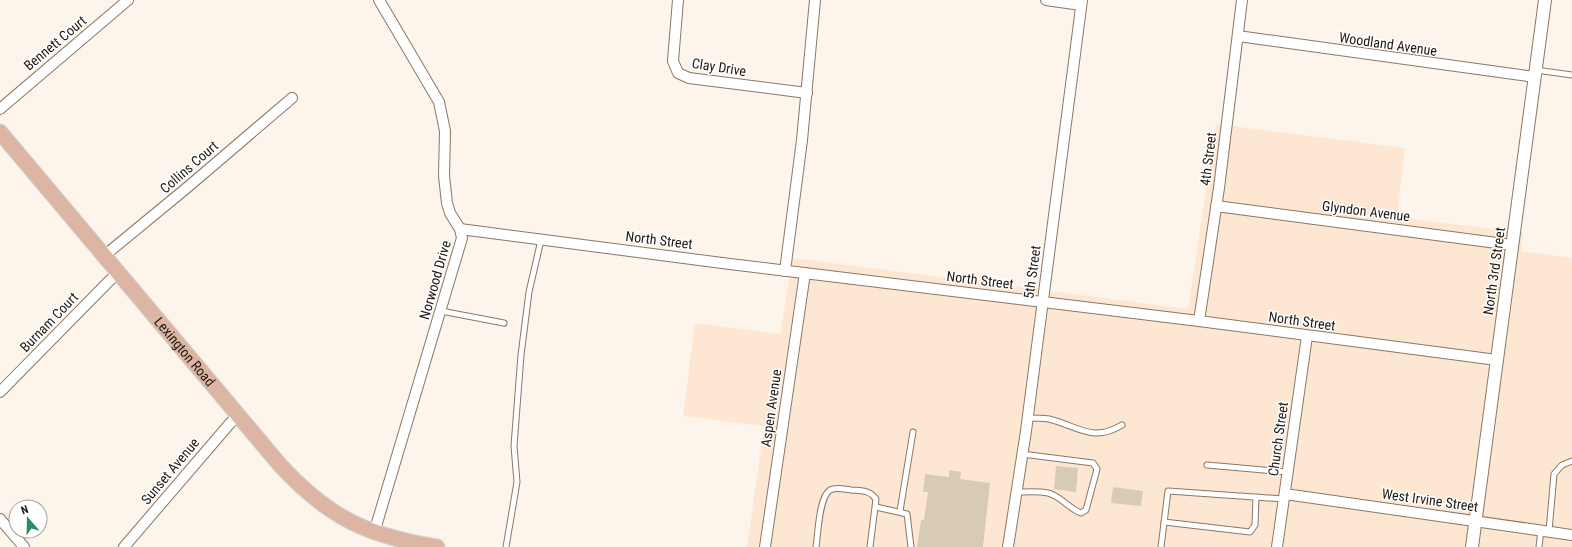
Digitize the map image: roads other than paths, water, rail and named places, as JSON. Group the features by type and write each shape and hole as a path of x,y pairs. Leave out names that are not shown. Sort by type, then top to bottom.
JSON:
{"main road":[{"name":"Lexington Road","path":"0,132 299,485 330,510 352,523 374,533 395,540 438,547"}],"street":[{"name":"Bennett Court","path":"0,108 128,0"},
{"name":"Norwood Drive","path":"374,533 462,238 460,229 450,213 447,203 444,176 445,131 439,102 425,75 379,0"},
{"name":"Clay Drive","path":"678,0 673,61 678,73 689,78 807,93"},
{"path":"785,271 807,93 815,0"},
{"path":"1046,0 1082,3"},
{"name":"4th Street","path":"1199,321 1216,206 1242,0"},
{"name":"North 3rd Street","path":"1472,547 1545,0"},
{"name":"5th Street","path":"1008,547 1027,418 1082,3"},
{"name":"Woodland Avenue","path":"1238,36 1535,74"},
{"name":"Collins Court","path":"104,256 292,98"},
{"name":"Glyndon Avenue","path":"1216,206 1512,245"},
{"name":"North Street","path":"460,229 785,271 1199,321 1497,360"},
{"name":"Burnam Court","path":"0,392 118,272"},
{"name":"Aspen Avenue","path":"765,547 805,273"},
{"name":"Church Street","path":"1277,547 1307,336"},
{"name":"Sunset Avenue","path":"124,547 238,414"},
{"name":"West Irvine Street","path":"1284,496 1572,535"},
{"path":"0,520 24,547"}],"lane":[{"path":"1535,74 1572,75"},
{"path":"506,547 517,482 514,446 521,355 529,292 541,240"},
{"path":"441,311 504,323"},
{"path":"1027,418 1049,419 1076,430 1103,434 1122,425"},
{"path":"900,511 913,432"},
{"path":"1016,492 1049,493 1063,501 1072,510 1081,513 1086,510 1097,468 1093,463 1088,462 1022,454"},
{"path":"1539,547 1545,531 1554,474 1562,465 1572,461"},
{"path":"1207,465 1287,472"},
{"path":"816,547 823,498 831,490 837,488 865,491 872,494 876,499 870,547"},
{"path":"1161,547 1168,491 1256,497 1284,496"},
{"path":"1164,522 1250,532 1255,525 1256,497"},
{"path":"876,507 900,511 907,514 911,547"}]}
